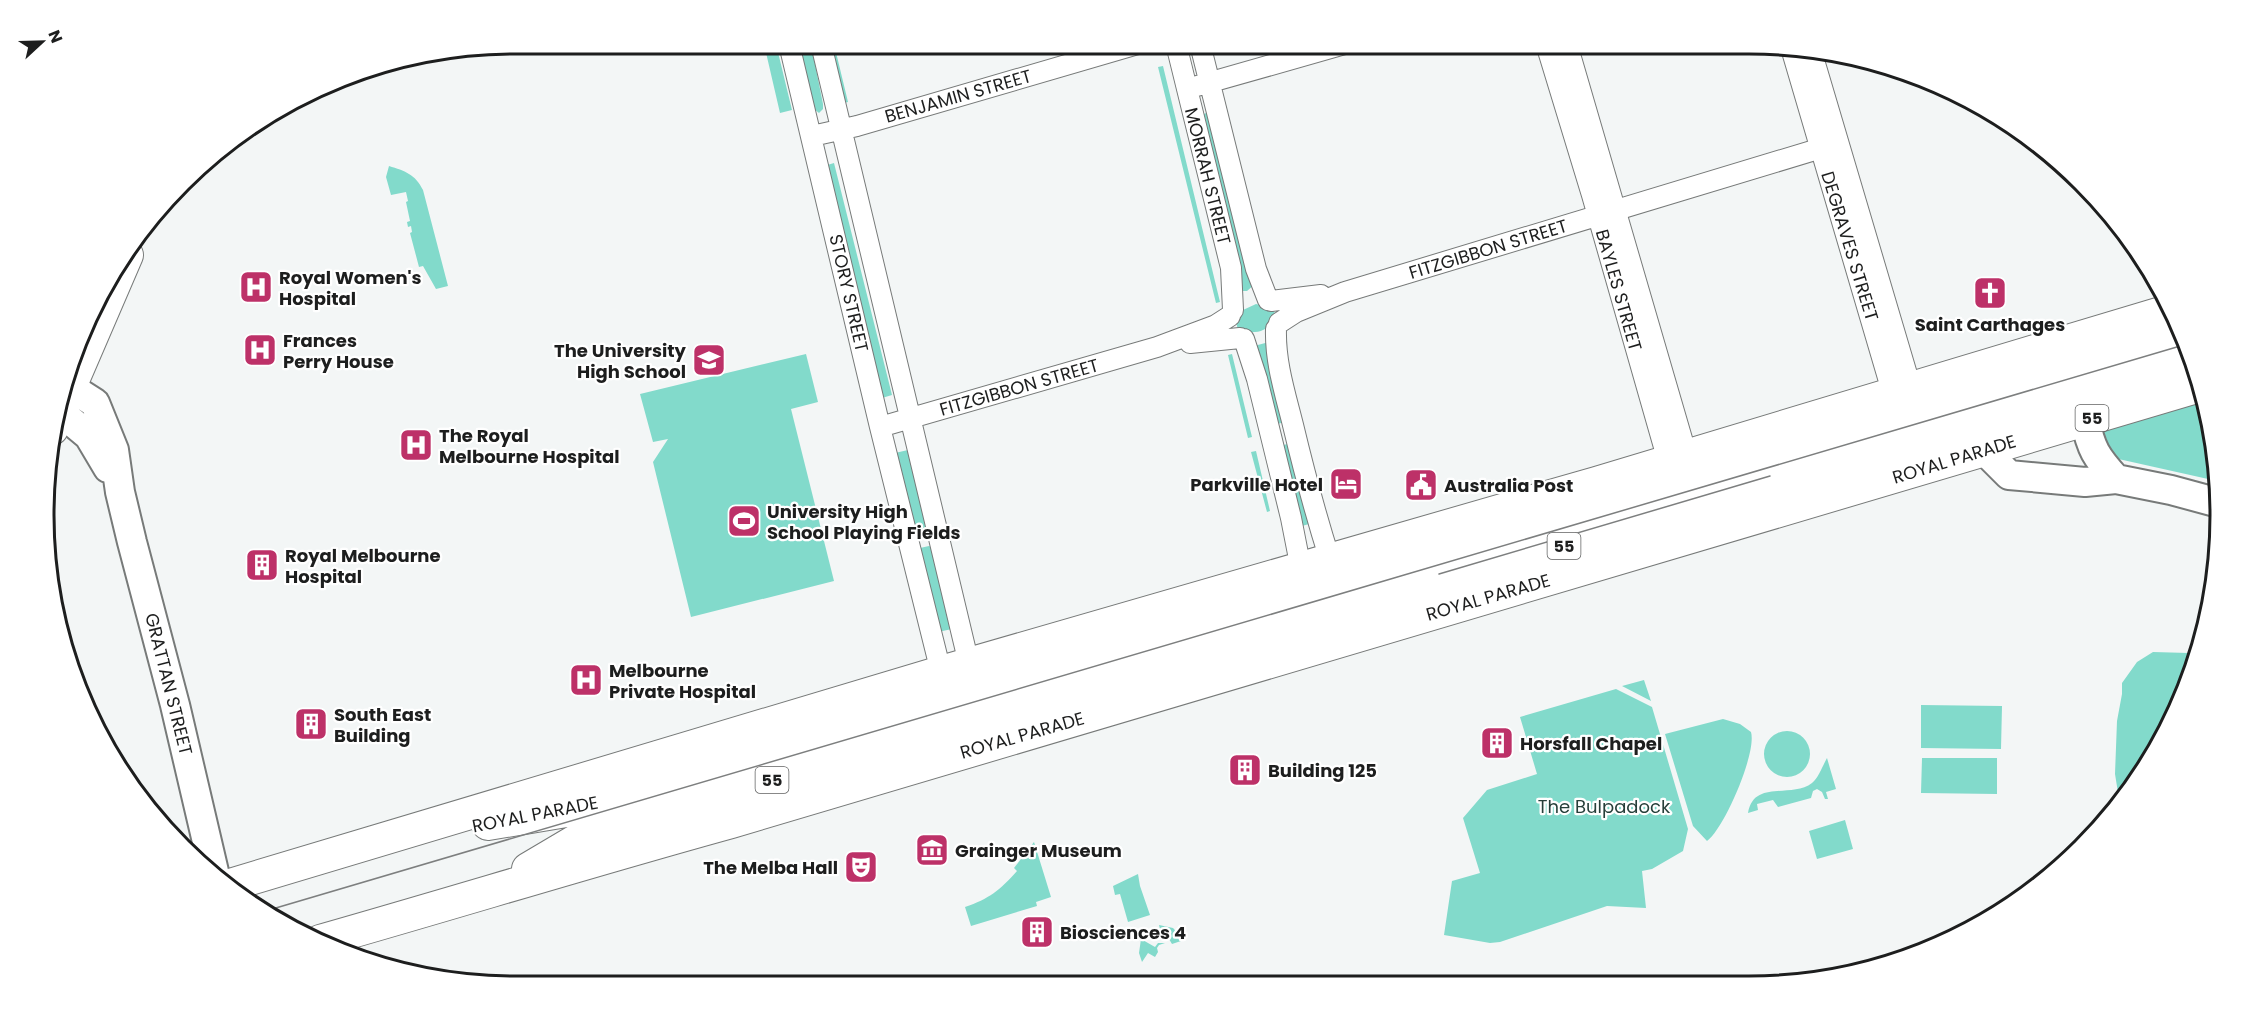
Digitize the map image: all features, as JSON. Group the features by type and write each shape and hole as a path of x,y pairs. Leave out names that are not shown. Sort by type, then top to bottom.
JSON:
{"main road":[{"path":"80,361 104,306"},
{"name":"ROYAL PARADE","path":"1805,489 1909,416 2163,313"},
{"name":"ROYAL PARADE","path":"237,883 413,831 452,829 533,818 572,810 648,788 799,758 1677,491 1909,416 2174,337"},
{"name":"ROYAL PARADE","path":"1909,416 2184,363"},
{"name":"ROYAL PARADE","path":"964,708 1301,569 1330,560 1599,494 1805,489 1984,450 2192,388"},
{"name":"ROYAL PARADE","path":"493,890 577,840 648,788 799,758 964,708 1599,494"},
{"name":"ROYAL PARADE","path":"332,938 517,885 799,758"}],"street":[{"name":"STORY STREET","path":"792,54 909,543 964,708"},
{"name":"STORY STREET","path":"823,54 937,535 964,708"},
{"name":"BENJAMIN STREET","path":"812,136 1103,54"},
{"name":"MORRAH STREET","path":"1178,54 1231,268 1232,313"},
{"name":"MORRAH STREET","path":"1203,54 1256,269 1270,301"},
{"path":"1187,89 1309,54"},
{"name":"BAYLES STREET","path":"1550,54 1607,213"},
{"name":"BAYLES STREET","path":"1569,54 1677,491"},
{"name":"DEGRAVES STREET","path":"1794,57 1830,146"},
{"name":"DEGRAVES STREET","path":"1813,59 1830,146 1909,416"},
{"name":"FITZGIBBON STREET","path":"1277,326 1296,312 1344,292 1830,146"},
{"name":"FITZGIBBON STREET","path":"1270,301 1344,292"},
{"path":"1301,569 1257,379 1242,338 1231,330 1232,313 1238,305 1251,300 1270,301 1280,311 1277,326 1277,357 1312,504 1330,560"},
{"name":"FITZGIBBON STREET","path":"880,427 1157,347 1216,325 1232,313"},
{"path":"1242,338 1262,337 1277,326"},
{"name":"FITZGIBBON STREET","path":"1157,347 1242,338"},
{"name":"GRATTAN STREET","path":"68,404 91,399 100,412 114,450 120,492 173,695 212,863"},
{"path":"2085,420 2090,445 2099,460 2116,479"},
{"path":"1271,438 1294,431"},
{"path":"1984,450 2009,475 2085,482 2116,479 2210,500"},
{"path":"909,543 937,535"}],"green space":[{"path":"766,54 778,54 792,110 780,113"},
{"path":"799,54 813,54 823,104 823,109 819,113 814,109"},
{"path":"832,54 836,54 848,102 844,103"},
{"path":"1163,66 1220,302 1216,303 1158,67"},
{"path":"1211,113 1255,284 1247,291 1243,291 1239,286 1202,115"},
{"path":"834,163 892,395 882,398 824,166"},
{"path":"389,166 409,174 417,180 423,190 448,286 436,289 423,266 419,267 410,233 412,232 411,226 408,227 407,222 410,221 406,192 391,195 386,177"},
{"path":"1256,304 1271,308 1275,313 1270,324 1256,332 1238,330 1235,318 1243,310"},
{"path":"1269,342 1288,421 1274,425 1254,346"},
{"name":"University High School Playing Fields","path":"806,354 818,402 791,409 834,581 691,617 653,462 668,439 653,442 640,394"},
{"path":"1232,354 1252,437 1248,438 1228,355"},
{"path":"2195,399 2201,425 2208,479 2105,456 2088,432"},
{"path":"1293,443 1313,523 1298,527 1278,446"},
{"path":"908,450 927,529 915,532 895,453"},
{"path":"1256,451 1270,511 1267,512 1251,452"},
{"path":"929,546 952,629 938,632 920,548"},
{"path":"2153,652 2189,653 2162,719 2148,746 2118,792 2115,774 2117,721 2122,683 2137,662"},
{"path":"1644,680 1651,701 1622,686"},
{"name":"The Bulpadock","path":"1616,689 1652,707 1688,829 1683,851 1652,869 1642,871 1646,908 1607,906 1500,942 1490,943 1444,935 1452,881 1480,873 1463,818 1487,790 1537,774 1520,717"},
{"path":"1921,705 2002,706 2001,749 1921,748"},
{"path":"1723,719 1740,724 1751,732 1752,742 1738,790 1722,822 1707,841 1693,826 1665,734"},
{"path":"1787,731 1803,738 1810,754 1803,770 1787,777 1771,770 1764,754 1771,738"},
{"path":"1827,758 1836,789 1826,792 1828,799 1825,799 1822,792 1817,789 1813,791 1811,798 1778,807 1773,800 1757,804 1758,810 1748,813 1758,796 1774,791 1794,790 1812,783 1819,775"},
{"path":"1922,758 1997,758 1997,794 1921,793"},
{"path":"1845,820 1853,849 1817,859 1809,831"},
{"path":"1034,842 1051,897 1036,902 1037,906 971,926 965,907 988,897 1005,884 1017,871 1014,868"},
{"path":"1138,874 1150,915 1128,922 1120,894 1115,895 1113,886"},
{"path":"1159,925 1173,928 1184,940 1172,944 1169,939 1162,937"},
{"path":"1141,939 1155,947 1158,943 1165,943 1159,945 1155,957 1148,953 1142,962 1139,953"}],"tram line":[{"path":"275,908 2178,347"},
{"path":"1439,574 1770,476"}],"place":[{"name":"Royal Women's Hospital","path":"256,287"},
{"name":"Saint Carthages","path":"1990,293"},
{"name":"Frances Perry House","path":"260,350"},
{"name":"The University High School","path":"709,360"},
{"name":"The Royal Melbourne Hospital","path":"416,445"},
{"name":"Parkville Hotel","path":"1346,484"},
{"name":"Australia Post","path":"1421,485"},
{"name":"University High School Playing Fields","path":"744,521"},
{"name":"Royal Melbourne Hospital","path":"262,565"},
{"name":"Melbourne Private Hospital","path":"586,680"},
{"name":"South East Building","path":"311,724"},
{"name":"Horsfall Chapel","path":"1497,743"},
{"name":"Building 125","path":"1245,770"},
{"name":"Grainger Museum","path":"932,850"},
{"name":"The Melba Hall","path":"861,867"},
{"name":"Biosciences 4","path":"1037,932"}]}
